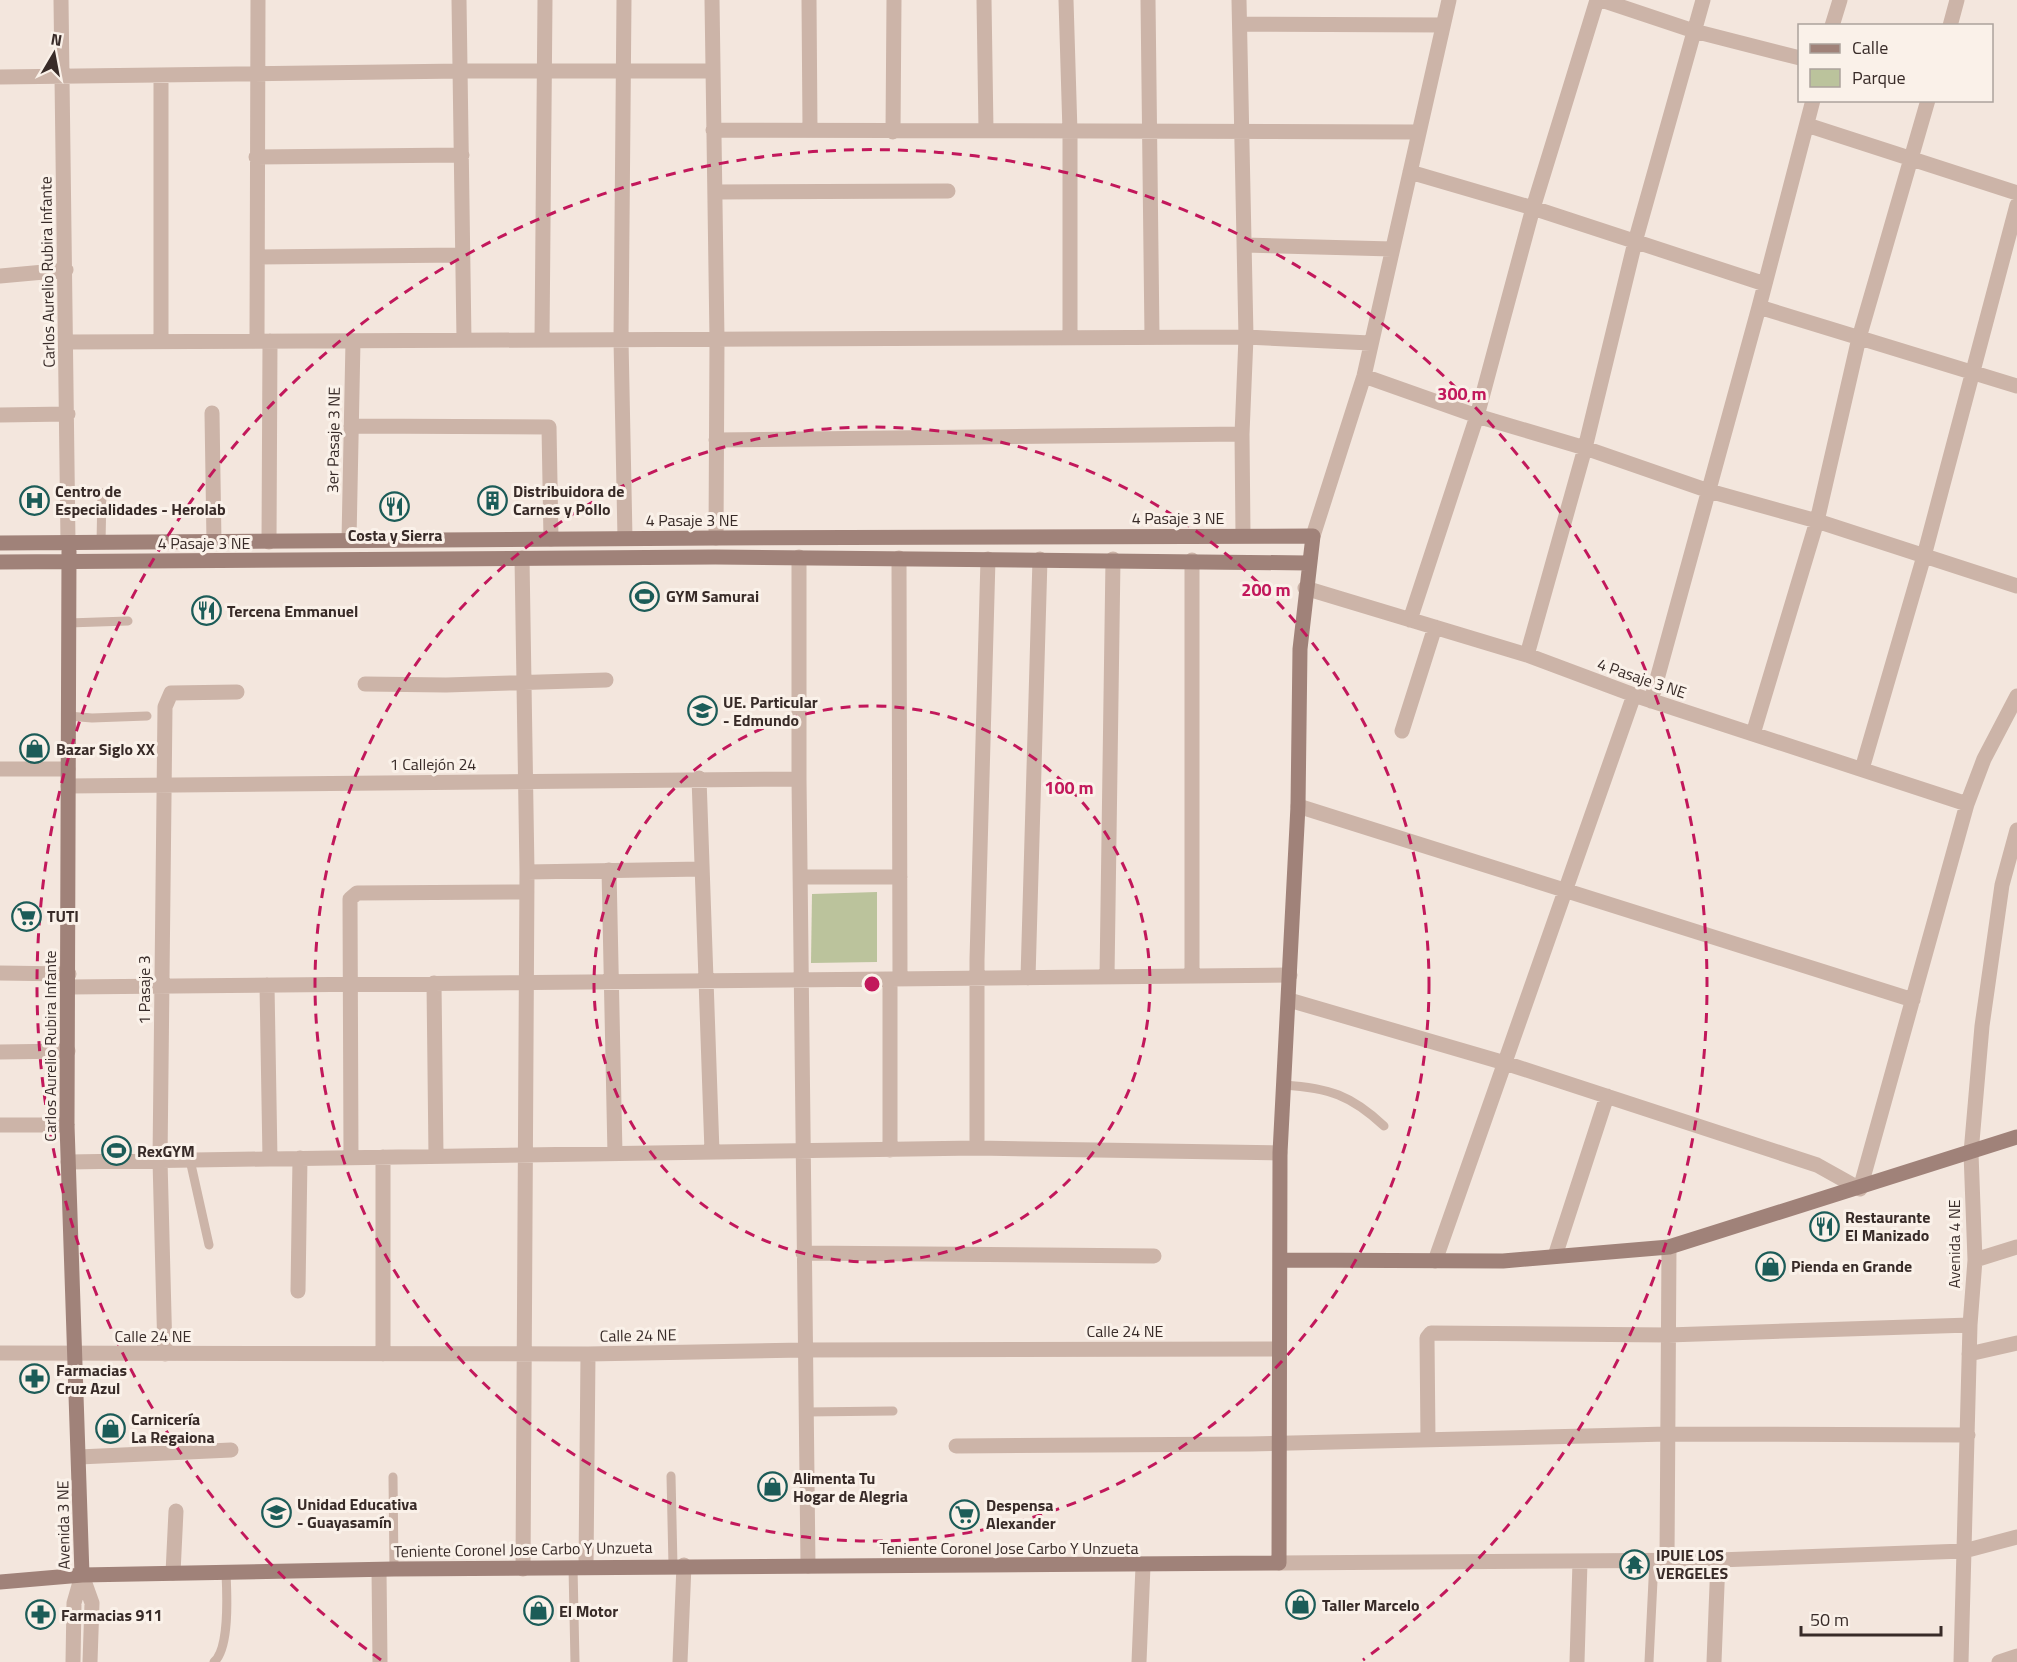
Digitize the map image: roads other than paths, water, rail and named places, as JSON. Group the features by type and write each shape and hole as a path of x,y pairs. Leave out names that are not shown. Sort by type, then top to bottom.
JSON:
{"street":[{"name":"Carlos Aurelio Rubira Infante","path":"61,0 68,342 69,542"},
{"path":"258,0 256,75 258,257 270,542"},
{"path":"459,0 462,71 464,340"},
{"path":"542,340 545,0"},
{"path":"624,0 621,340 625,538"},
{"path":"712,0 717,339 716,537"},
{"path":"809,0 810,129"},
{"path":"893,132 894,0"},
{"path":"984,0 986,130"},
{"path":"1066,0 1070,132 1070,338"},
{"path":"1148,0 1152,337"},
{"path":"1239,0 1246,337 1242,434 1243,535"},
{"path":"1280,1563 1278,1349 1280,1153 1298,806 1300,649 1305,588 1313,537 1364,376 1449,0"},
{"path":"1410,620 1477,416 1533,208 1599,0 1694,31 1798,57"},
{"path":"1527,655 1585,448 1635,242 1702,0"},
{"path":"1833,24 1840,0"},
{"path":"1951,24 1957,0"},
{"path":"1240,24 1443,25"},
{"path":"0,77 462,71 624,73 712,71"},
{"path":"161,76 161,342"},
{"path":"1651,700 1759,307 1812,102"},
{"path":"1753,734 1816,521 1859,338 1927,102"},
{"path":"1807,125 2017,193"},
{"path":"713,130 1418,132"},
{"path":"256,157 462,155"},
{"path":"1410,172 1533,208 1765,284"},
{"path":"714,192 948,191"},
{"path":"1863,769 1924,556 2017,205"},
{"path":"1245,245 1392,249"},
{"path":"258,257 462,255"},
{"path":"0,276 66,270"},
{"path":"1759,307 2017,387"},
{"path":"68,342 1246,337 1370,343"},
{"name":"3er Pasaje 3 NE","path":"349,540 353,341"},
{"path":"1364,376 1477,416 1585,448 1709,491 1816,521 2017,586"},
{"path":"212,413 214,542"},
{"path":"0,416 68,414"},
{"path":"351,426 549,427 551,539"},
{"path":"716,440 1242,434"},
{"name":"4 Pasaje 3 NE","path":"0,543 716,537 1243,535 1313,537"},
{"path":"69,542 69,562"},
{"path":"522,558 527,872 523,1569"},
{"path":"799,558 804,1350 808,1566"},
{"path":"890,1150 900,877 899,558"},
{"name":"4 Pasaje 3 NE","path":"0,562 899,558 1308,563"},
{"path":"977,1148 977,978 988,559"},
{"path":"1028,978 1040,559"},
{"path":"1107,977 1113,560"},
{"path":"1192,560 1192,976"},
{"name":"Carlos Aurelio Rubira Infante","path":"69,562 67,1125 80,1457"},
{"name":"4 Pasaje 3 NE","path":"1305,588 1527,655 1634,695 1967,804"},
{"path":"1402,731 1435,627"},
{"path":"364,684 606,680"},
{"name":"1 Pasaje 3","path":"165,1354 160,1160 165,707 171,693 237,692"},
{"path":"1435,1261 1634,695"},
{"path":"1860,1189 1967,804 1989,748 2017,696"},
{"path":"0,769 68,769"},
{"path":"699,778 712,1152"},
{"name":"1 Callejón 24","path":"68,786 526,782 699,778 799,779"},
{"path":"1298,806 1913,1000"},
{"name":"Avenida 4 NE","path":"1961,1662 1970,1324 1975,1260 1971,1153 1982,1026 2002,885 2017,830"},
{"path":"527,872 702,869"},
{"path":"609,870 615,1154"},
{"path":"801,877 900,877"},
{"path":"351,1157 350,899 357,893 527,892"},
{"path":"0,973 162,986 1290,975"},
{"path":"434,983 436,1156"},
{"path":"267,985 270,1159"},
{"path":"1288,1000 1504,1063 1817,1165 1860,1189"},
{"path":"0,1052 68,1052"},
{"path":"1555,1257 1607,1096"},
{"path":"0,1125 67,1125"},
{"path":"1280,1260 1503,1261 1669,1247 1860,1189 2017,1137"},
{"path":"68,1161 977,1148 1280,1153"},
{"path":"383,1157 383,1354"},
{"path":"298,1291 300,1158"},
{"path":"1660,1560 1668,1434 1669,1247"},
{"path":"1975,1260 2017,1247"},
{"path":"804,1253 1154,1256"},
{"path":"1428,1440 1427,1338 1431,1333 1668,1335 1970,1324"},
{"path":"1969,1354 2017,1343"},
{"name":"Calle 24 NE","path":"0,1353 588,1354 804,1350 1278,1349"},
{"path":"579,1567 588,1354"},
{"path":"956,1446 1279,1444 1668,1434 1968,1435"},
{"path":"80,1457 231,1450"},
{"name":"Avenida 3 NE","path":"73,1662 74,1603 82,1575 80,1457"},
{"path":"173,1573 176,1511"},
{"name":"Teniente Coronel Jose Carbo Y Unzueta","path":"0,1582 82,1575 678,1565 1143,1566 1718,1560 1964,1551 2017,1537"},
{"path":"1714,1662 1718,1560"},
{"path":"1577,1662 1580,1562"},
{"path":"678,1565 680,1662"},
{"path":"1139,1662 1143,1566"},
{"path":"380,1662 387,1569"},
{"path":"82,1575 92,1603 90,1662"},
{"path":"1999,1662 2017,1656"}],"lane":[{"path":"101,543 102,493"},
{"path":"68,623 128,621"},
{"path":"68,716 147,716"},
{"path":"1284,1085 1339,1093 1362,1105 1384,1126"},
{"path":"190,1160 209,1245"},
{"path":"805,1412 893,1411"},
{"path":"671,1476 678,1565"},
{"path":"387,1569 393,1477"},
{"path":"1649,1662 1660,1560"},
{"path":"575,1662 579,1567"},
{"path":"214,1662 219,1658 225,1631 226,1572"}],"place":[{"name":"Centro de Especialidades - Herolab","path":"34,500"},
{"name":"Distribuidora de Carnes y Pollo","path":"492,500"},
{"name":"Costa y Sierra","path":"395,507"},
{"name":"GYM Samurai","path":"645,596"},
{"name":"Tercena Emmanuel","path":"206,611"},
{"name":"UE. Particular - Edmundo","path":"702,711"},
{"name":"Bazar Siglo XX","path":"35,749"},
{"name":"TUTI","path":"26,916"},
{"name":"RexGYM","path":"116,1151"},
{"name":"Restaurante El Manizado","path":"1824,1226"},
{"name":"Pienda en Grande","path":"1770,1266"},
{"name":"Farmacias Cruz Azul","path":"35,1379"},
{"name":"Carnicería La Regaiona","path":"110,1428"},
{"name":"Alimenta Tu Hogar de Alegria","path":"772,1487"},
{"name":"Unidad Educativa - Guayasamín","path":"276,1513"},
{"name":"Despensa Alexander","path":"965,1514"},
{"name":"IPUIE LOS VERGELES","path":"1635,1564"},
{"name":"Taller Marcelo","path":"1301,1605"},
{"name":"El Motor","path":"538,1611"},
{"name":"Farmacias 911","path":"40,1615"}]}
